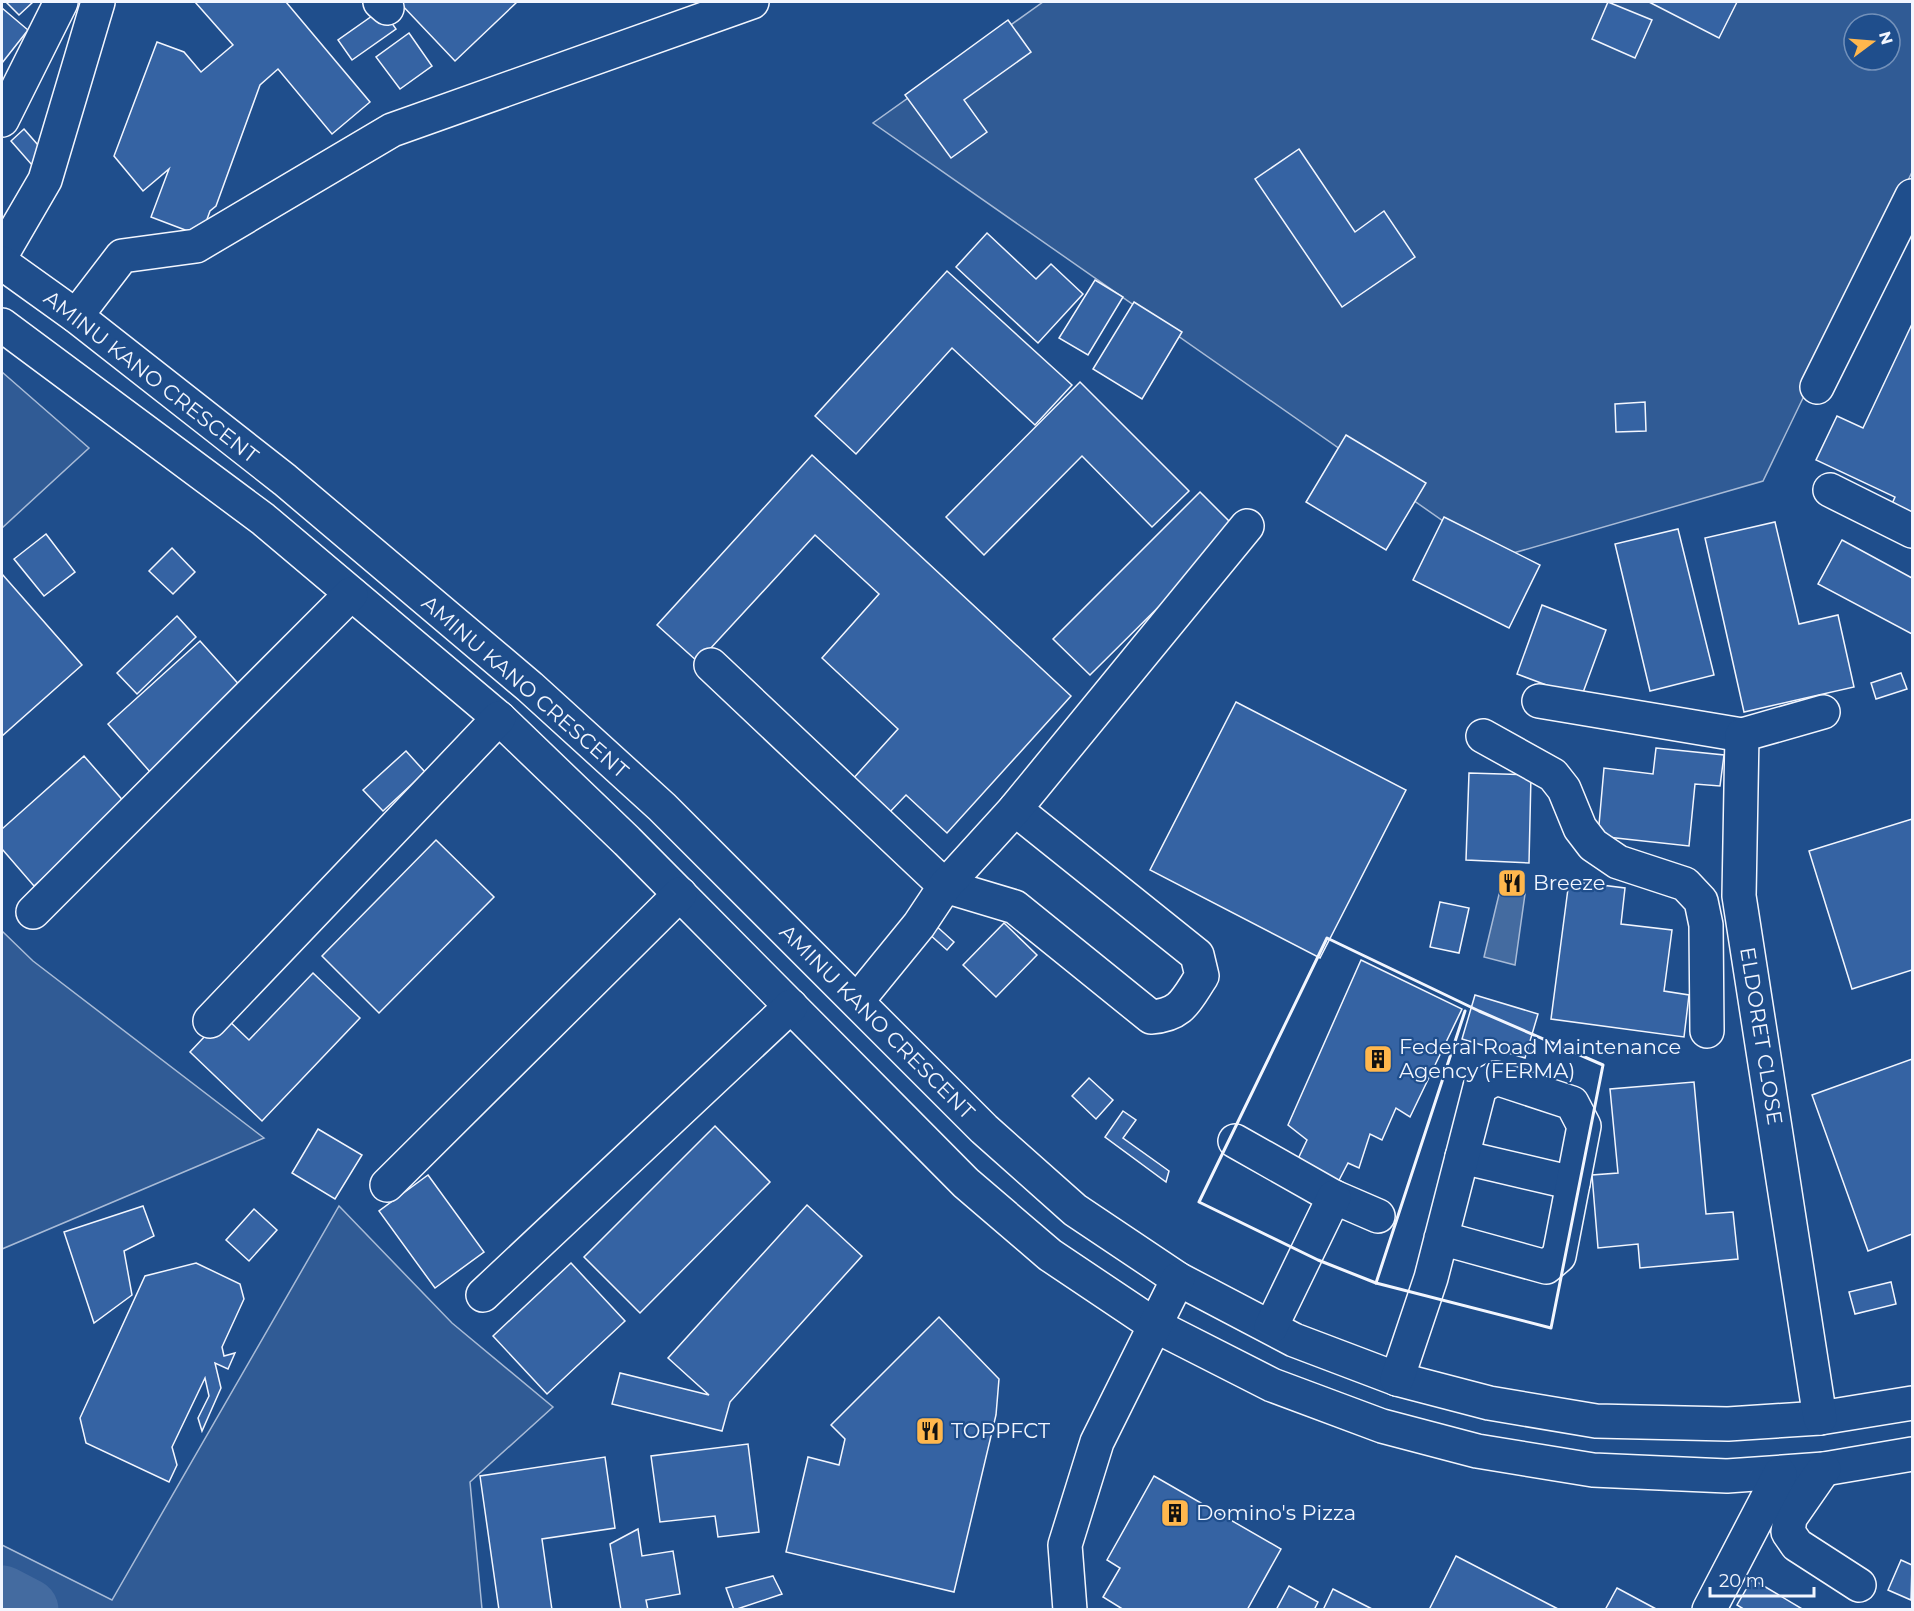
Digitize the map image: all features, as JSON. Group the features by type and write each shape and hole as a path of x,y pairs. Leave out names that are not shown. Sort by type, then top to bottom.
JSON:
{"street":[{"path":"5,104 61,2"},
{"path":"2,254 45,180 98,2"},
{"path":"76,316 122,256 196,246 392,130 706,8 752,2"},
{"path":"1817,387 1912,196"},
{"name":"AMINU KANO CRESCENT","path":"2,263 76,316 285,480 530,687 662,807 984,1129 1075,1210 1178,1279 1294,1340 1397,1378 1489,1403 1596,1421 1728,1424 1820,1418 1912,1403"},
{"name":"AMINU KANO CRESCENT","path":"2,325 263,519 499,718 680,894 966,1183 1050,1255 1156,1326 1272,1385 1382,1426 1477,1451 1593,1470 1727,1476 1780,1474 1824,1469 1912,1454"},
{"path":"1830,490 1912,531"},
{"path":"857,1001 919,925 945,886 1015,809 1247,526"},
{"path":"33,912 351,594"},
{"path":"711,665 945,886 1015,907 1151,1017 1169,1016 1181,1008 1202,976 1197,955 1015,809"},
{"path":"1539,701 1742,735 1823,712"},
{"path":"210,1021 499,718"},
{"name":"ELDORET CLOSE","path":"1742,735 1739,896 1820,1418"},
{"path":"1483,736 1553,774 1564,789 1580,828 1593,845 1618,862 1685,884 1701,901 1706,925 1707,1031"},
{"path":"387,1185 680,894"},
{"path":"1701,901 1739,896"},
{"path":"483,1295 791,1006"},
{"path":"1397,1378 1431,1278 1441,1238 1480,1087 1496,1078 1572,1102 1584,1126 1559,1256 1546,1267 1441,1238"},
{"path":"1235,1141 1334,1197 1378,1216"},
{"path":"1462,1157 1573,1183"},
{"path":"1270,1327 1334,1197"},
{"path":"1070,1610 1065,1545 1097,1442 1178,1279"},
{"path":"1824,1469 1790,1518 1788,1532 1797,1545 1859,1585"},
{"path":"1709,1610 1780,1474"}],"shaded area":[{"path":"1043,2 1912,2 1912,172 1763,481 1496,558 873,123"},
{"path":"2,372 89,448 2,528"},
{"path":"1501,886 1525,894 1515,965 1484,957"},
{"path":"2,931 33,961 264,1138 2,1249"},
{"path":"339,1206 452,1323 553,1407 470,1482 482,1609 2,1609 2,1545 112,1600"}],"building":[{"path":"6,2 33,2 19,15"},
{"path":"195,2 286,2 370,102 332,134 278,69 260,85 216,206 210,211 201,236 151,217 169,169 143,191 114,156 157,42 184,52 201,72 233,45"},
{"path":"399,2 517,2 455,61"},
{"path":"1608,2 1652,20 1635,58 1592,39"},
{"path":"1649,2 1737,2 1719,38"},
{"path":"2,8 28,30 2,63"},
{"path":"382,9 396,29 352,60 338,40"},
{"path":"1008,20 1031,52 964,100 987,132 951,158 905,95"},
{"path":"409,33 432,66 400,89 376,57"},
{"path":"24,129 45,153 32,165 11,141"},
{"path":"1299,149 1355,232 1384,211 1415,257 1342,307 1255,179"},
{"path":"987,233 1036,279 1051,264 1083,294 1038,343 956,267"},
{"path":"947,271 1072,385 1035,425 952,348 856,454 815,416"},
{"path":"1095,280 1123,297 1088,355 1059,338"},
{"path":"1134,302 1182,332 1142,399 1093,369"},
{"path":"1912,324 1912,517 1891,506 1895,497 1816,460 1837,416 1863,428"},
{"path":"1080,382 1189,491 1152,527 1082,456 984,555 946,517"},
{"path":"1645,402 1646,431 1616,432 1615,404"},
{"path":"1346,435 1426,483 1386,550 1306,502"},
{"path":"812,455 1071,696 947,833 906,795 887,815 851,781 898,729 822,658 879,594 815,535 698,662 657,625"},
{"path":"1200,492 1237,529 1090,675 1053,639"},
{"path":"1444,517 1540,565 1509,628 1413,580"},
{"path":"1775,522 1799,624 1838,615 1854,687 1744,712 1705,538"},
{"path":"1678,529 1714,675 1650,691 1615,544"},
{"path":"46,534 75,572 44,596 14,559"},
{"path":"1842,540 1912,578 1912,634 1818,584"},
{"path":"172,548 195,572 173,594 149,571"},
{"path":"2,574 82,665 2,736"},
{"path":"1542,605 1606,630 1581,698 1517,674"},
{"path":"177,616 196,637 137,694 117,673"},
{"path":"200,641 243,689 151,773 108,724"},
{"path":"1901,673 1907,689 1876,699 1871,683"},
{"path":"1236,702 1406,790 1320,958 1150,870"},
{"path":"1656,748 1724,755 1720,786 1695,784 1689,846 1598,836 1604,768 1653,774"},
{"path":"406,751 425,772 383,811 363,790"},
{"path":"84,756 126,804 34,886 2,849 2,829"},
{"path":"1469,773 1531,775 1529,863 1466,860"},
{"path":"1912,819 1912,970 1852,989 1809,851"},
{"path":"436,840 494,897 379,1013 322,956"},
{"path":"1569,881 1625,888 1621,924 1672,930 1664,991 1689,995 1684,1037 1551,1019"},
{"path":"1440,902 1469,908 1459,953 1430,947"},
{"path":"1004,923 1037,955 996,997 963,965"},
{"path":"934,924 954,942 947,950 919,925"},
{"name":"Federal Road Maintenance Agency (FERMA)","path":"1361,960 1462,1009 1410,1117 1396,1108 1382,1140 1370,1134 1359,1168 1348,1163 1336,1186 1297,1161 1307,1140 1288,1125"},
{"path":"313,973 360,1018 262,1121 190,1052 224,1016 249,1040"},
{"path":"1475,995 1538,1014 1525,1058 1462,1039"},
{"path":"1912,1059 1912,1234 1868,1251 1812,1095"},
{"path":"1089,1078 1113,1100 1096,1119 1072,1096"},
{"path":"1694,1082 1706,1214 1733,1212 1738,1259 1640,1268 1638,1244 1598,1248 1592,1175 1618,1173 1610,1089"},
{"path":"1123,1111 1136,1120 1123,1138 1169,1171 1166,1182 1105,1137"},
{"path":"715,1126 770,1182 640,1313 584,1257"},
{"path":"318,1129 362,1155 335,1199 292,1173"},
{"path":"428,1175 484,1252 435,1288 379,1211"},
{"path":"807,1205 862,1256 730,1402 722,1431 612,1404 620,1373 709,1395 668,1358"},
{"path":"143,1206 154,1236 124,1251 132,1295 94,1323 64,1232"},
{"path":"254,1209 277,1230 249,1261 226,1240"},
{"path":"196,1263 240,1284 244,1299 222,1347 224,1356 235,1353 228,1369 215,1363 221,1388 202,1431 198,1418 209,1396 205,1378 172,1447 177,1465 169,1482 86,1443 80,1418 145,1276"},
{"path":"571,1263 625,1321 547,1394 493,1336"},
{"path":"1891,1282 1896,1304 1855,1314 1849,1292"},
{"path":"939,1317 999,1379 996,1415 954,1592 786,1552 808,1457 839,1465 845,1439 831,1425"},
{"path":"748,1444 759,1532 718,1537 715,1516 660,1522 651,1456"},
{"path":"605,1457 615,1528 542,1539 552,1610 499,1610 480,1476"},
{"name":"Domino's Pizza","path":"1154,1476 1281,1549 1247,1610 1124,1610 1103,1597 1120,1568 1107,1560"},
{"path":"638,1529 642,1556 673,1551 680,1594 646,1600 648,1610 621,1610 610,1544"},
{"path":"1456,1556 1560,1610 1429,1610"},
{"path":"1901,1560 1912,1565 1911,1600 1888,1590"},
{"path":"773,1576 782,1594 734,1610 726,1588"},
{"path":"1752,1579 1804,1610 1745,1610 1737,1605"},
{"path":"1289,1586 1318,1602 1314,1610 1276,1610"},
{"path":"1617,1588 1658,1610 1605,1610"},
{"path":"1333,1589 1374,1610 1323,1610"}],"waterway":[{"path":"2,1597 27,1610"}],"wall":[{"path":"1327,938 1479,1011 1603,1065 1551,1328 1376,1283 1318,1260 1199,1202 1327,938"},
{"path":"1376,1283 1465,1011"}],"place":[{"name":"Breeze","path":"1512,883"},
{"name":"Federal Road Maintenance Agency (FERMA)","path":"1378,1059"},
{"name":"TOPPFCT","path":"930,1431"},
{"name":"Domino's Pizza","path":"1175,1513"}]}
